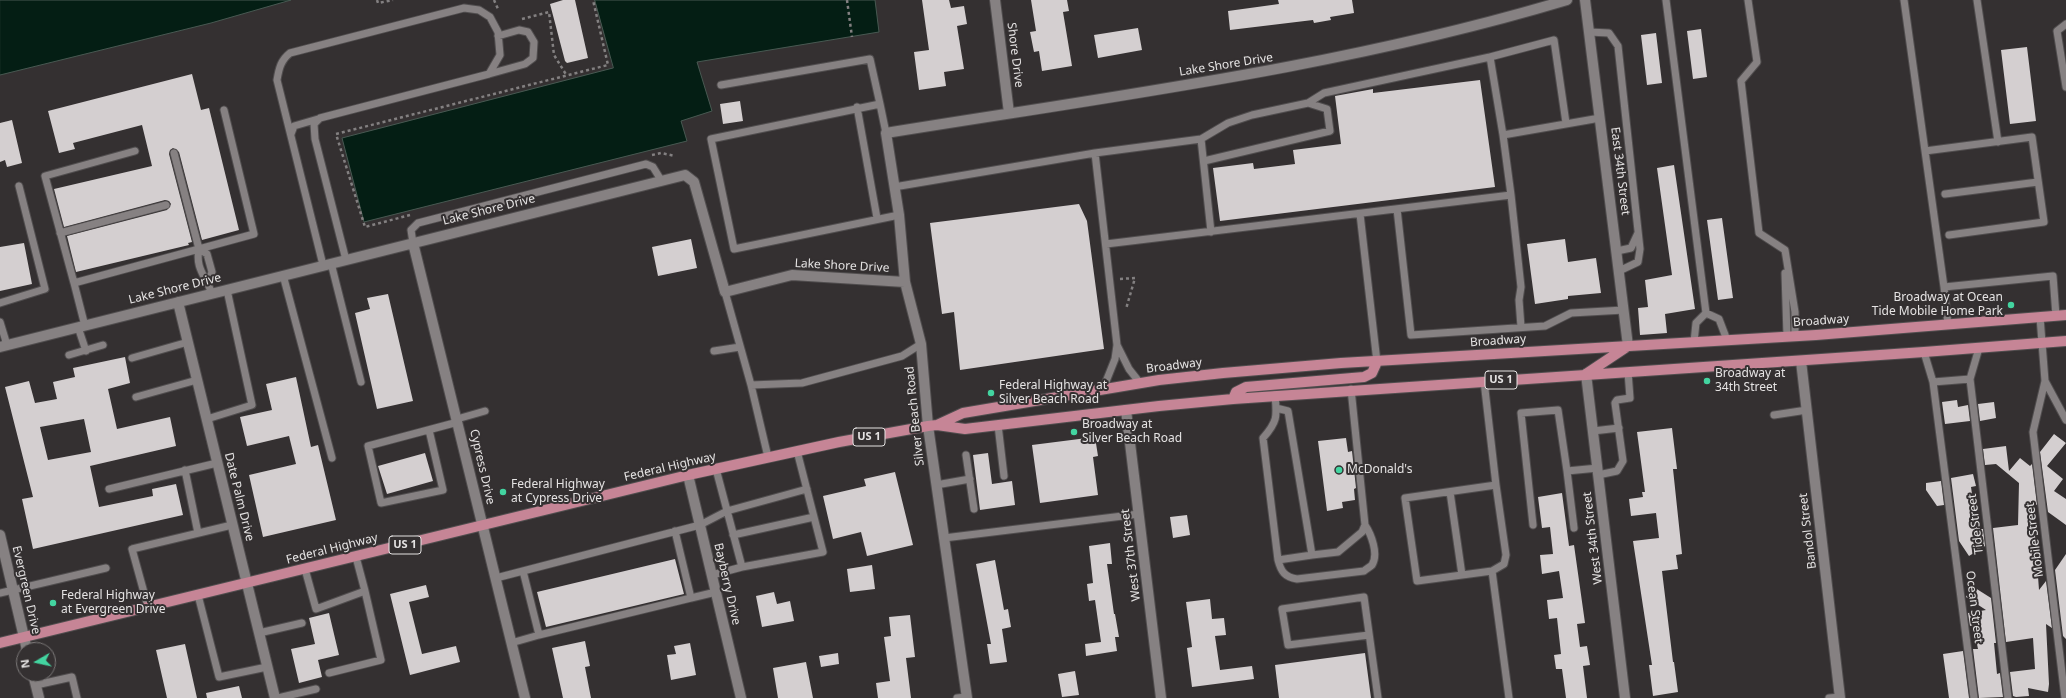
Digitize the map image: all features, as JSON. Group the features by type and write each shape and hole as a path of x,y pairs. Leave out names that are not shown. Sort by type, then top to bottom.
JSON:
{"main road":[{"name":"Broadway","path":"932,425 963,413 1140,383 1216,374 1378,362 1791,336 1948,325 2061,315"},
{"name":"US 1","path":"932,425 964,429 1126,410 1275,395 1924,352 2066,341"},
{"path":"1586,374 1628,346"},
{"path":"1232,399 1236,392 1246,387 1364,377 1372,373 1378,362"},
{"name":"Federal Highway","path":"0,643 688,475 797,451 932,425"}],"street":[{"name":"Shore Drive","path":"995,0 1009,113"},
{"name":"Lake Shore Drive","path":"886,133 1273,70 1359,53 1459,30 1552,2 1567,0"},
{"name":"East 34th Street","path":"1585,0 1620,271 1628,346"},
{"name":"Silver Beach Road","path":"886,133 899,215 905,282 921,344 932,425 936,485 944,538 963,698"},
{"name":"Lake Shore Drive","path":"3,346 685,174 694,182 725,292 792,275 905,282"},
{"name":"Cypress Drive","path":"413,242 458,420 525,698"},
{"name":"Date Palm Drive","path":"178,302 275,698"},
{"name":"Bandol Street","path":"1801,360 1836,698"},
{"name":"West 34th Street","path":"1586,374 1625,698"},
{"name":"West 37th Street","path":"1126,410 1161,698"},
{"name":"Bayberry Drive","path":"688,475 741,698"},
{"name":"Evergreen Drive","path":"0,535 2,551 25,642"},
{"path":"35,682 39,698"}],"lane":[{"path":"1666,0 1706,312"},
{"path":"1748,0 1757,62 1741,81 1759,233 1785,250 1795,312 1791,336"},
{"path":"1904,0 1948,325"},
{"path":"1977,0 1998,142"},
{"path":"362,382 327,264 277,80 283,58 290,52 464,8 479,10 490,17 498,36 500,55 489,74"},
{"path":"2066,24 2057,30 2066,87"},
{"path":"291,134 294,126 525,64 533,58 534,42 528,32 519,30 498,36"},
{"path":"1589,32 1609,33 1618,46 1640,249 1638,262 1620,271"},
{"path":"894,187 1095,154 1201,139 1228,124 1252,115 1308,103 1324,93 1490,57 1554,40 1566,123"},
{"path":"1490,57 1511,195 1521,287 1519,300 1522,327"},
{"path":"721,85 870,59 886,133"},
{"path":"1204,160 1330,131 1327,109 1308,103"},
{"path":"880,104 857,107 711,139 734,249 877,218 899,215"},
{"path":"857,107 877,218"},
{"path":"74,283 254,234 224,110"},
{"path":"320,118 314,124 316,139 346,260"},
{"path":"1503,135 1600,118"},
{"path":"1925,151 2032,137 2044,222 1949,234"},
{"path":"1201,139 1211,232"},
{"path":"86,351 74,283 45,176 135,151"},
{"path":"174,153 199,249 197,258 201,273 208,283 212,294"},
{"path":"1095,154 1117,345 1115,359 1103,389"},
{"path":"413,242 412,227 422,221 580,180 646,164 653,167 661,180"},
{"path":"1945,194 2038,182"},
{"path":"0,303 45,289 18,186"},
{"path":"1106,244 1511,195"},
{"path":"60,232 166,205"},
{"path":"1397,209 1411,335 1545,326 1572,313 1624,310"},
{"path":"1360,214 1378,362"},
{"path":"1617,251 1632,248 1638,232"},
{"path":"199,249 207,254 212,272 208,283"},
{"path":"283,275 332,458"},
{"path":"1944,287 2053,276 2061,315"},
{"path":"207,419 252,405 227,290"},
{"path":"725,292 751,385 768,457"},
{"path":"1706,312 1719,319 1727,340"},
{"path":"1694,342 1696,322 1706,312"},
{"path":"2040,317 2045,381 2066,420"},
{"path":"0,322 3,346"},
{"path":"132,358 188,342"},
{"path":"751,385 802,383 902,356 921,344"},
{"path":"69,355 104,345"},
{"path":"1117,345 1128,367 1140,383"},
{"path":"714,351 740,347"},
{"name":"Tide Street","path":"1979,348 1970,379 2008,698"},
{"name":"Ocean Street","path":"1924,352 1933,382 1974,698"},
{"path":"1567,472 1617,471 1621,467 1623,461 1616,403 1617,400 1630,398 1628,372"},
{"path":"1933,382 1970,379"},
{"path":"136,397 197,380"},
{"path":"1484,381 1506,556 1504,564 1492,571 1417,581 1405,498 1496,485"},
{"name":"Mobile Street","path":"2045,381 2033,432 2065,698"},
{"path":"1275,395 1277,417 1272,428 1263,438 1278,560 1284,574 1289,578 1297,579 1364,571 1372,564 1374,555 1371,534 1365,524 1351,390"},
{"path":"1276,408 1288,412 1312,555"},
{"path":"1533,525 1521,412 1558,410 1574,528"},
{"path":"1774,415 1807,410"},
{"path":"429,430 443,490 381,503 368,446 429,430 485,412"},
{"path":"998,425 1004,476"},
{"path":"1593,431 1619,428"},
{"path":"712,575 823,552 797,451"},
{"path":"966,455 974,509"},
{"path":"109,489 217,463"},
{"path":"716,469 742,568"},
{"path":"185,470 198,533"},
{"path":"936,485 970,479"},
{"path":"496,578 700,525 727,511 807,490"},
{"path":"1450,492 1462,575"},
{"path":"944,538 1139,514"},
{"path":"733,535 814,517"},
{"path":"148,607 132,549 232,524"},
{"path":"1278,560 1338,552 1362,532 1365,524"},
{"path":"675,531 691,598"},
{"path":"329,673 382,660 356,557"},
{"path":"0,593 106,568"},
{"path":"305,569 316,609 365,591"},
{"path":"523,571 539,635"},
{"path":"1492,571 1509,698"},
{"path":"511,643 716,592"},
{"path":"198,595 219,677 267,667"},
{"path":"1369,635 1288,645 1282,609 1364,597 1378,698"},
{"path":"259,633 302,623"},
{"path":"36,685 72,677 77,698"},
{"path":"278,698 316,689"}],"path":[{"path":"377,0 378,3 393,0"},
{"path":"411,214 365,227 336,134 608,66 593,0"},
{"path":"847,0 852,37"},
{"path":"647,156 661,153 675,156"},
{"path":"1120,279 1135,278 1126,309"}],"shaded area":[{"path":"0,0 291,0 211,23 0,75"},
{"path":"595,0 875,0 879,32 697,62 712,111 681,121 687,141 364,222 342,138 613,68"}],"building":[{"path":"563,0 575,0 588,58 567,63 565,61 550,4"},
{"path":"922,0 949,0 951,8 964,6 967,24 957,26 964,69 944,72 946,86 919,90 914,52 929,50"},
{"path":"1031,0 1067,0 1069,11 1063,12 1072,66 1042,71 1039,51 1034,52 1030,32 1036,31"},
{"path":"1278,0 1352,0 1354,13 1330,17 1331,20 1314,23 1313,20 1230,30 1228,11 1279,4"},
{"path":"1138,28 1142,50 1098,58 1094,35"},
{"path":"1701,29 1707,77 1693,79 1687,31"},
{"path":"1656,33 1662,83 1647,85 1641,35"},
{"path":"2027,47 2036,121 2010,124 2001,50"},
{"path":"192,74 201,110 209,108 239,230 202,240 179,152 173,148 170,150 169,154 192,242 188,243 189,245 76,272 67,236 167,210 171,204 169,201 165,200 64,227 54,189 152,166 142,125 73,143 75,149 59,153 48,111"},
{"path":"1480,80 1495,187 1220,221 1213,168 1253,163 1254,169 1295,164 1293,150 1341,144 1335,96 1373,89 1373,93"},
{"path":"740,101 743,121 723,124 720,104"},
{"path":"12,120 22,163 7,167 5,160 0,162 0,123"},
{"path":"1674,165 1695,309 1665,314 1667,333 1640,335 1638,308 1648,307 1645,280 1672,275 1657,168"},
{"path":"1079,204 1087,221 1104,349 960,370 954,312 942,314 930,223"},
{"path":"1722,218 1733,298 1718,300 1707,220"},
{"path":"691,239 697,268 658,276 652,247"},
{"path":"1565,239 1568,262 1596,258 1601,293 1568,296 1568,299 1535,304 1527,244"},
{"path":"24,243 32,284 0,291 0,247"},
{"path":"388,294 413,401 377,409 355,313 370,309 367,298"},
{"path":"125,357 130,383 108,389 117,429 170,417 176,446 90,466 99,507 153,496 152,489 176,484 183,515 33,549 22,499 33,497 5,387 29,381 35,403 57,399 53,382 75,377 73,368","holes":["84,419 91,452 48,460 40,427"]},
{"path":"296,377 311,447 318,445 336,520 263,537 249,475 296,464 289,436 247,446 240,417 272,410 266,384"},
{"path":"1957,400 1958,407 1968,405 1970,421 1945,424 1942,402"},
{"path":"1994,402 1996,418 1980,421 1978,404"},
{"path":"1672,428 1677,469 1673,469 1682,554 1676,555 1678,569 1662,571 1678,692 1653,696 1649,665 1652,665 1633,541 1659,538 1656,513 1631,516 1629,499 1643,497 1642,492 1645,492 1637,432"},
{"path":"2054,434 2066,443 2047,466 2063,479 2054,491 2066,499 2066,525 2048,512 2040,452"},
{"path":"1095,437 1098,456 1093,457 1098,495 1040,503 1032,445"},
{"name":"McDonald's","path":"1346,438 1348,452 1352,451 1356,488 1354,489 1355,500 1342,502 1343,508 1327,511 1318,441"},
{"path":"2006,446 2009,471 2020,458 2030,466 2032,464 2037,505 2031,501 2030,535 2035,535 2039,590 2046,581 2052,628 2046,624 2049,684 2048,692 2028,688 2029,696 2016,697 2013,696 2010,672 2035,669 2033,638 2006,642 1993,528 2018,525 2019,483 1996,464 1985,465 1983,449"},
{"path":"425,453 433,481 387,494 378,466"},
{"path":"988,453 992,484 1012,481 1015,505 980,510 973,455"},
{"path":"895,472 913,545 867,556 861,532 833,539 823,496 866,486 864,479"},
{"path":"1973,474 1976,486 1971,487 1975,514 1978,514 1980,529 1983,529 1985,546 1969,556 1959,541 1951,478"},
{"path":"1941,481 1944,505 1937,506 1926,490 1926,483"},
{"path":"1562,493 1569,546 1574,545 1585,623 1577,624 1580,647 1587,646 1590,665 1583,666 1587,698 1566,698 1562,669 1556,669 1554,655 1561,654 1557,618 1549,619 1547,600 1563,598 1559,571 1542,574 1540,555 1553,554 1550,527 1542,528 1538,497"},
{"path":"1187,515 1190,535 1173,538 1170,517"},
{"path":"1110,543 1112,564 1107,564 1114,614 1119,637 1115,637 1117,651 1086,656 1085,644 1101,642 1095,600 1089,601 1087,584 1093,583 1089,546"},
{"path":"2066,554 2066,639 2063,636 2055,570"},
{"path":"675,559 684,594 546,627 537,592"},
{"path":"995,560 1004,610 1008,609 1011,627 1002,629 1007,662 990,664 987,644 991,644 976,564"},
{"path":"872,565 875,589 850,592 847,569"},
{"path":"426,585 429,597 409,602 422,654 456,646 460,662 410,675 390,594"},
{"path":"1972,586 1991,598 1996,643 1994,643 1997,674 2000,673 2003,697 1979,698 1973,649 1978,649 1973,625 1970,626 1968,613 1986,610 1966,597"},
{"path":"774,592 777,604 790,601 794,621 762,627 756,596"},
{"path":"1210,599 1212,619 1224,618 1226,635 1215,636 1220,670 1252,666 1254,679 1192,687 1187,648 1192,647 1186,602"},
{"path":"329,613 339,655 318,660 322,677 299,683 291,649 315,644 309,618"},
{"path":"910,615 915,657 906,658 911,698 878,698 876,683 890,681 884,637 891,636 889,617"},
{"path":"585,641 590,666 585,667 591,698 563,698 552,648"},
{"path":"690,643 696,675 671,680 667,655 676,654 674,646"},
{"path":"185,644 197,698 167,698 156,650"},
{"path":"1963,651 1969,698 1949,698 1943,654"},
{"path":"838,653 839,664 821,667 819,656"},
{"path":"1365,653 1371,698 1279,698 1275,665"},
{"path":"806,662 813,698 778,698 773,668"},
{"path":"1075,671 1079,695 1062,697 1058,674"},
{"path":"239,686 242,698 207,698 206,693"}],"place":[{"name":"Broadway at Ocean Tide Mobile Home Park","path":"2011,305"},
{"name":"Broadway at 34th Street","path":"1707,381"},
{"name":"Federal Highway at Silver Beach Road","path":"991,393"},
{"name":"Broadway at Silver Beach Road","path":"1074,432"},
{"name":"McDonald's","path":"1339,470"},
{"name":"Federal Highway at Cypress Drive","path":"503,492"},
{"name":"Federal Highway at Evergreen Drive","path":"53,603"}]}
